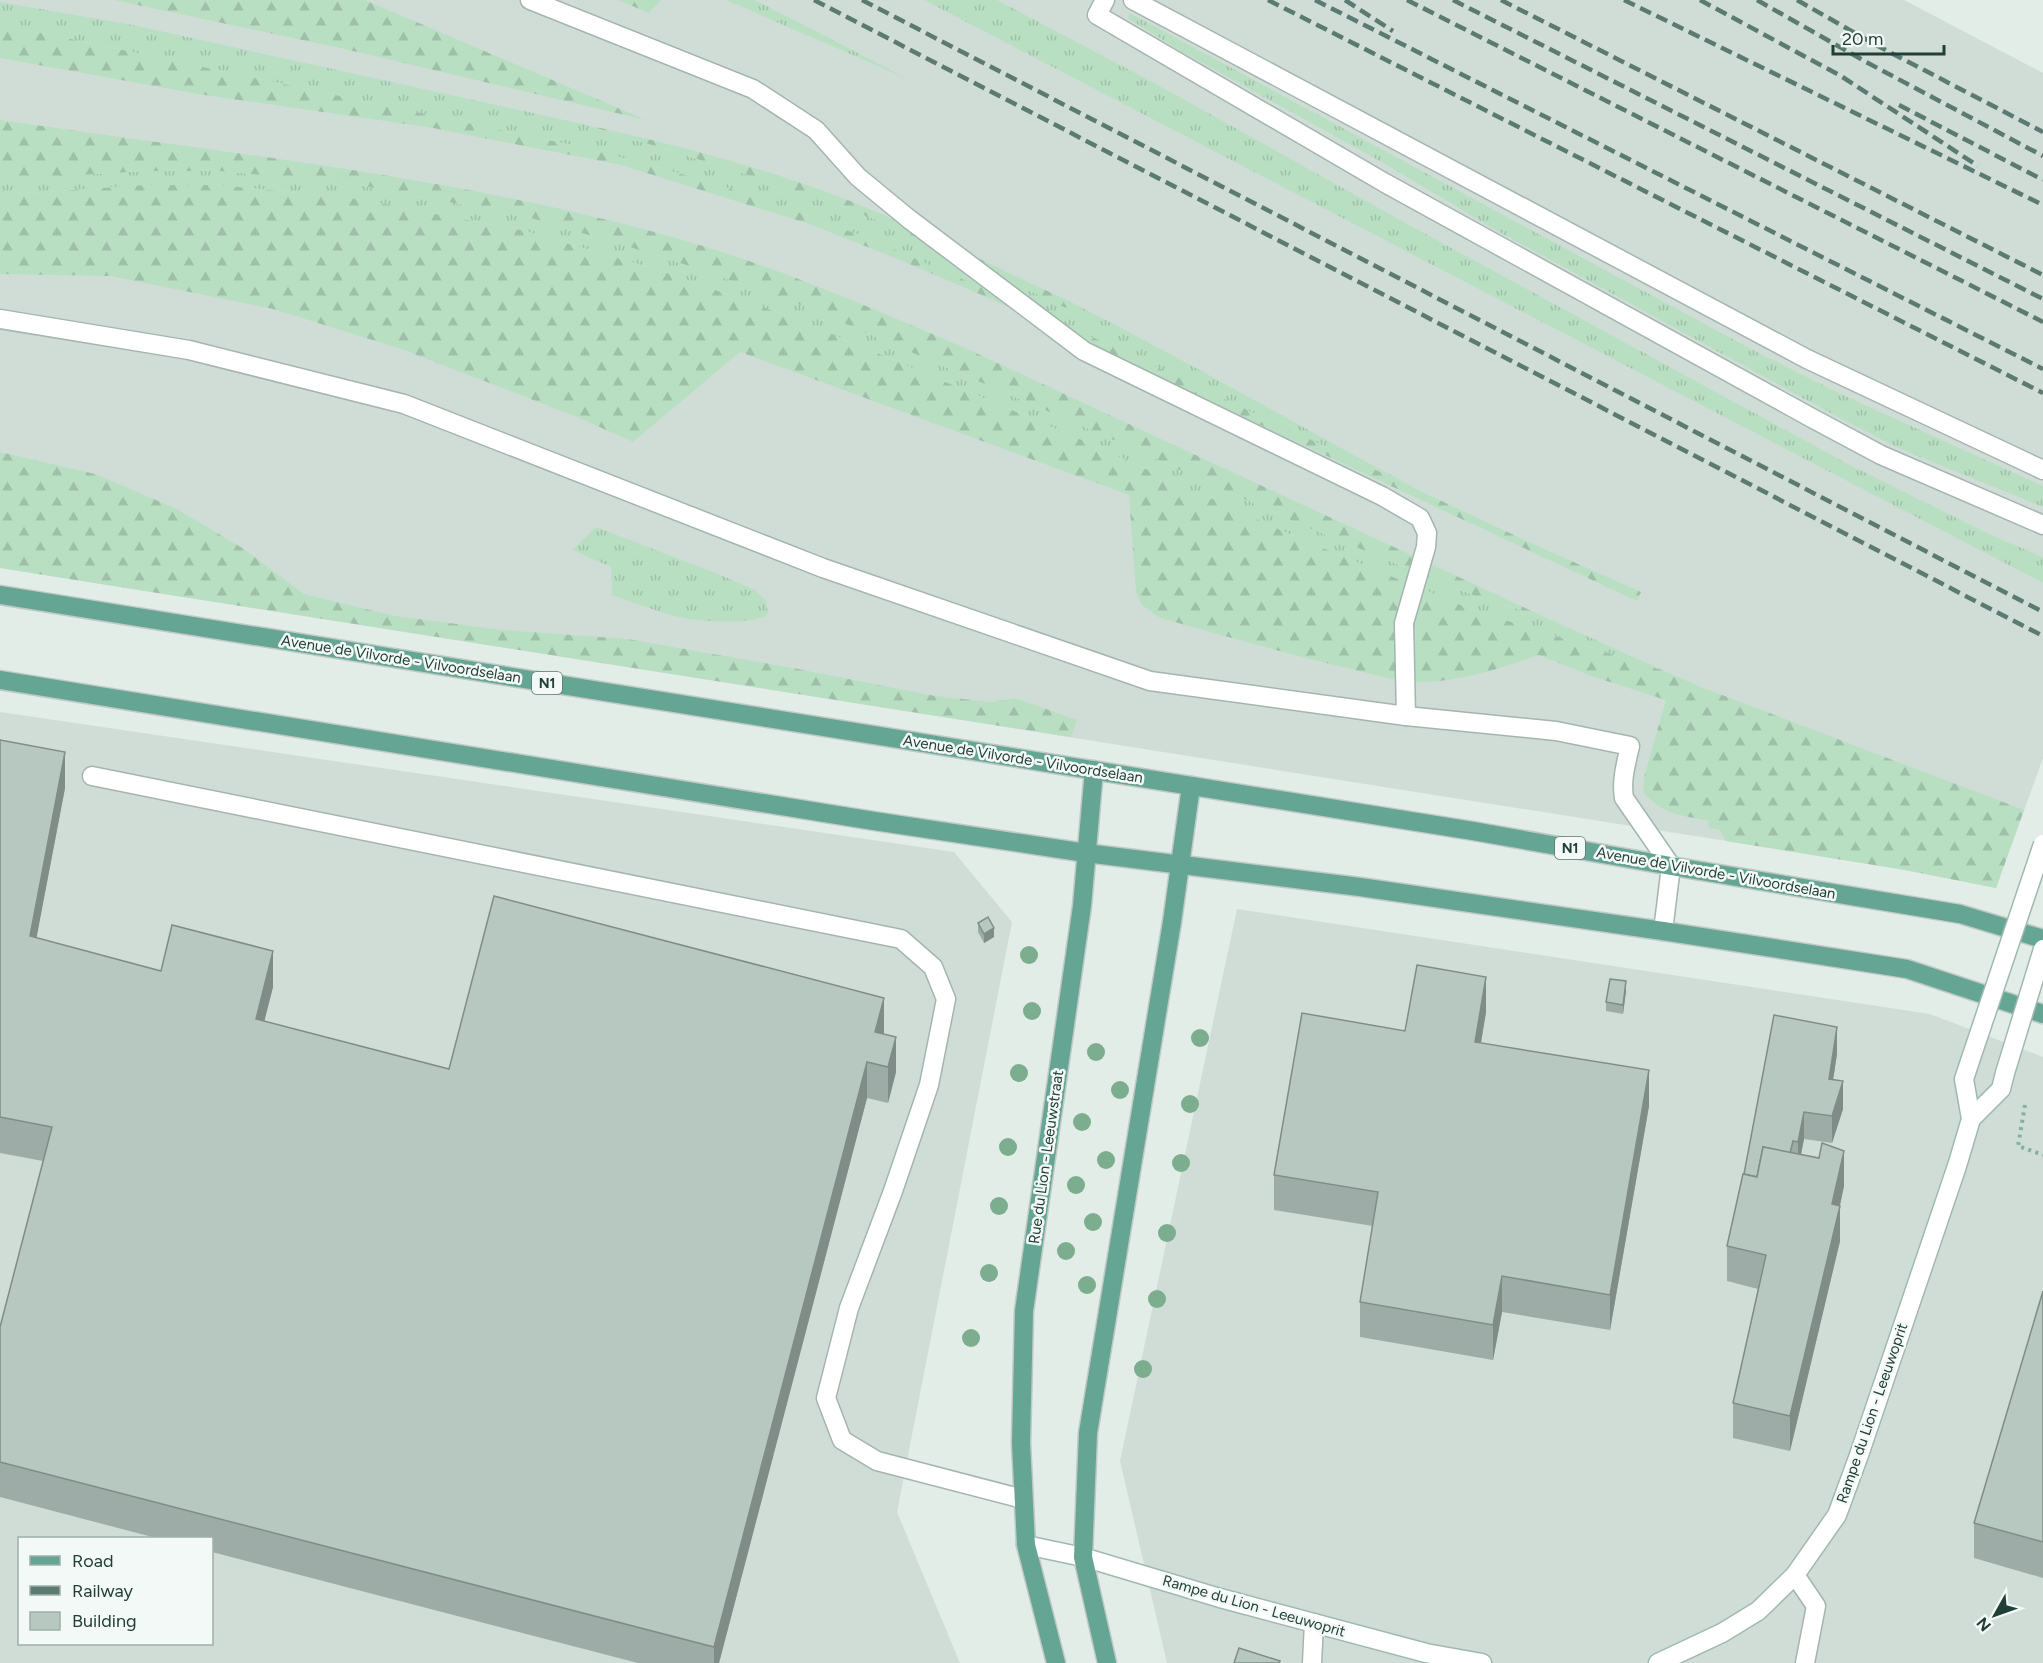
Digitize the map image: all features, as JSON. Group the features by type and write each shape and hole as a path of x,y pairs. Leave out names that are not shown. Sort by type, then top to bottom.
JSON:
{"main road":[{"path":"530,0 753,90 816,130 858,177 909,219 1084,351 1382,496 1419,518 1427,533 1427,540 1404,623 1406,716"},
{"path":"1105,0 1097,15 1385,183 1871,449 2043,525"},
{"path":"1133,0 1807,359 2043,470"},
{"path":"0,319 189,350 404,404 823,568 1150,681 1406,716 1556,731 1630,746 1623,780 1624,798 1671,866 1663,931"},
{"name":"Avenue de Vilvorde - Vilvoordselaan","path":"0,595 1473,831 1960,914 2043,939"},
{"path":"0,680 874,821 1086,853 1181,863 1663,931 1907,969 2043,1014"},
{"name":"Rue du Lion - Leeuwstraat","path":"1056,1663 1026,1545 1021,1443 1024,1311 1082,906 1094,770"},
{"path":"93,776 901,939 933,967 946,999 929,1085 893,1191 849,1308 826,1398 842,1440 878,1461 1023,1499"},
{"path":"1107,1663 1083,1557 1088,1433 1181,863 1191,786"},
{"name":"Rampe du Lion - Leeuwoprit","path":"1658,1663 1722,1633 1758,1611 1794,1575 1837,1515 1860,1455 1957,1166 1971,1119 1964,1079 2043,844"},
{"name":"Rampe du Lion - Leeuwoprit","path":"1971,1119 2001,1089 2043,949"},
{"name":"Rampe du Lion - Leeuwoprit","path":"1026,1545 1083,1557 1220,1598 1426,1653 1482,1663"},
{"path":"1794,1575 1816,1606 1805,1663"},
{"path":"1312,1663 1314,1623"}],"path":[{"path":"2005,1074 2029,1085 2018,1146 2043,1155"}],"shaded area":[{"path":"0,0 1904,0 2043,73 2043,758 1996,888 1789,851 0,568"},
{"path":"0,712 954,852 1012,922 897,1512 960,1663 0,1663"},
{"path":"1237,909 1930,1014 2043,1057 2043,1663 1167,1663 1120,1461"}],"green space":[{"path":"114,0 365,0 646,120 340,48"},
{"path":"618,0 661,0 649,13"},
{"path":"726,0 755,0 910,80"},
{"path":"924,0 997,0 1158,85 1411,226 1850,465 1993,536 2043,557 2043,583"},
{"path":"0,2 133,25 587,125 787,187 880,221 1066,307 1069,301 1417,489 870,239 779,205 700,179 581,147 47,34 0,27"},
{"path":"1130,13 1751,349 1843,395 2043,486 2043,507 1898,448 1834,415 1492,228 1385,164 1181,51 1129,19"},
{"path":"0,27 47,34 581,147 700,179 779,205 870,239 1058,321 1531,543 1641,592 1637,601 991,299 809,224 621,165 433,128 198,94 0,58"},
{"path":"0,120 262,156 436,184 608,220 693,243 761,265 829,291 963,347 1549,619 1473,595 1302,525 1087,428 804,306 663,257 524,216 353,184 220,171 145,171 0,180"},
{"path":"587,125 714,156 825,191 896,220 1069,301 1066,308 880,221 787,187"},
{"path":"145,171 220,171 353,184 524,216 663,257 804,306 1087,428 1302,525 1473,595 1549,619 1667,672 1468,608 1296,537 1082,440 799,320 659,270 521,230 351,198 219,185 145,185 0,195 0,180"},
{"path":"145,185 219,185 351,198 521,230 659,270 799,320 1082,440 1296,537 1468,608 1667,672 2024,810 1996,888 1905,870 1726,841 1720,830 1710,828 1709,821 1665,810 1643,792 1644,777 1666,700 1591,676 1539,655 1498,669 1456,679 1427,682 1405,681 1319,661 1160,618 1142,605 1136,592 1129,495 740,352 633,442 577,417 401,349 273,309 110,276 0,274 0,195"},
{"path":"0,452 95,474 177,509 244,549 304,594 395,616 503,630 628,639 935,696 991,702 1015,698 1077,720 1071,737 0,568"},
{"path":"596,527 755,590 766,601 768,613 752,620 726,622 698,620 670,615 612,595 611,567 572,550"}],"building":[{"path":"0,740 65,752 30,936 161,971 172,925 273,951 256,1019 449,1069 494,896 884,998 875,1032 896,1037 888,1067 867,1062 714,1647 0,1462 0,1327 52,1127 0,1117"},
{"path":"988,917 994,928 984,934 978,923"},
{"path":"1417,965 1486,977 1475,1042 1649,1070 1610,1295 1502,1276 1493,1325 1360,1302 1378,1192 1274,1175 1302,1013 1405,1031"},
{"path":"1610,979 1626,981 1623,1005 1606,1002"},
{"path":"1774,1015 1837,1027 1829,1079 1843,1081 1832,1116 1804,1112 1798,1142 1793,1141 1790,1153 1763,1147 1757,1177 1744,1174"},
{"path":"1822,1143 1844,1151 1832,1204 1840,1206 1790,1416 1733,1403 1766,1255 1727,1246 1743,1174 1757,1177 1763,1147 1819,1158"},
{"path":"2043,1291 2043,1542 1974,1523"},
{"path":"1239,1648 1280,1661 1279,1663 1234,1663"}],"railway":[{"path":"814,0 2043,636"},
{"path":"862,0 2043,612"},
{"path":"1268,0 2043,393"},
{"path":"1315,0 2043,369"},
{"path":"1345,0 1393,31"},
{"path":"1407,0 2043,322"},
{"path":"1453,0 2043,299"},
{"path":"1501,0 2043,275"},
{"path":"1624,0 2043,205"},
{"path":"1700,0 1841,76 1978,166"},
{"path":"1757,0 1868,63 2043,156"},
{"path":"1797,0 1876,45 2043,132"},
{"path":"1899,105 2043,180"}]}
